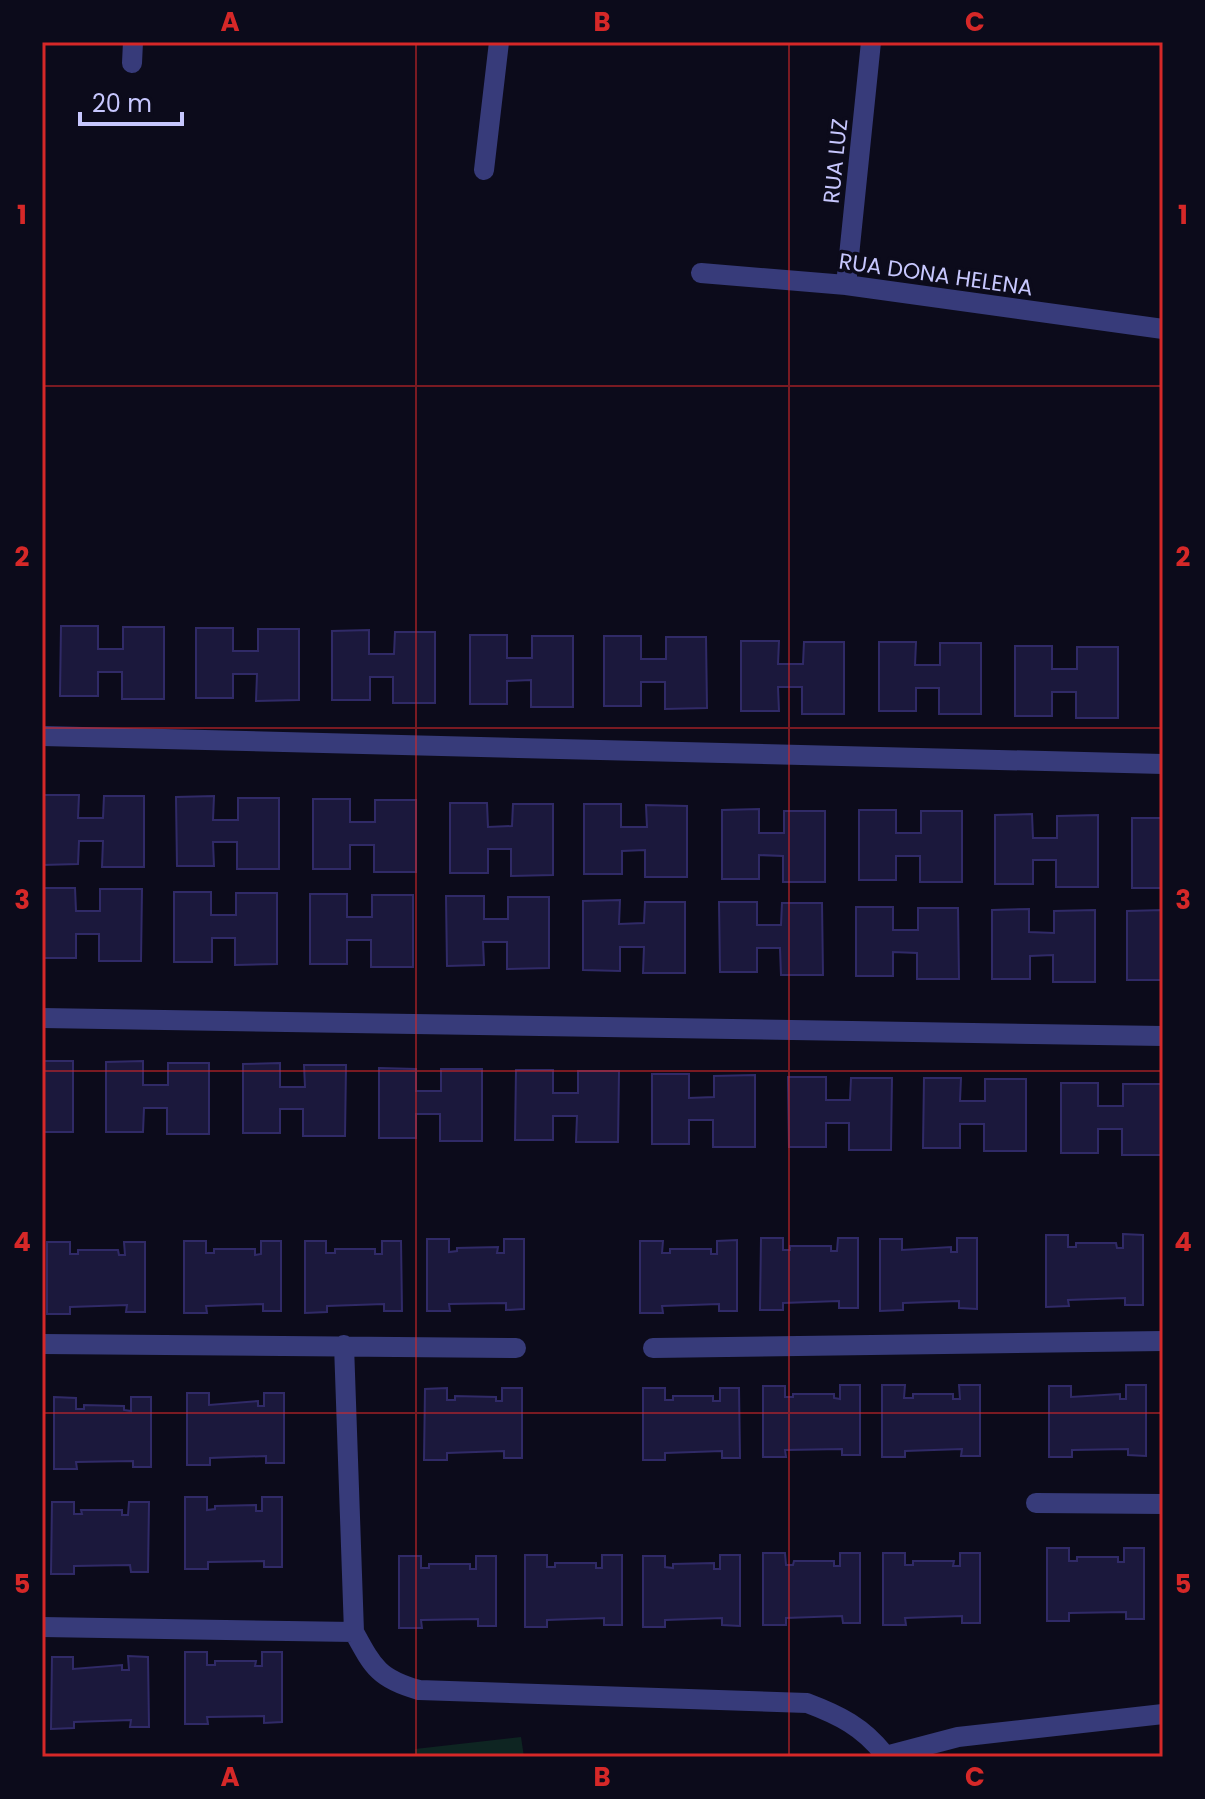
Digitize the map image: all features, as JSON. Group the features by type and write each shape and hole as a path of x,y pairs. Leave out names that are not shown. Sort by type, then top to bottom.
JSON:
{"street":[{"path":"484,170 499,42"},
{"name":"RUA LUZ","path":"846,285 871,42"},
{"name":"RUA DONA HELENA","path":"701,273 846,285 1163,329"},
{"path":"42,736 1163,764"},
{"path":"42,1018 1163,1036"},
{"path":"653,1348 1163,1341"},
{"path":"42,1344 516,1348"},
{"path":"344,1345 354,1632 373,1667 393,1683 419,1690 807,1703 842,1716 871,1737 883,1755 958,1737 1163,1714"},
{"path":"1036,1503 1163,1504"},
{"path":"42,1627 354,1632"}],"green space":[{"path":"521,1737 524,1757 416,1757 415,1749"}],"building":[{"path":"61,626 98,626 98,649 123,649 123,627 164,627 164,699 122,699 122,672 98,672 98,696 60,696"},
{"path":"196,628 233,628 233,651 258,651 258,629 299,629 299,700 256,701 257,674 233,674 233,698 196,698"},
{"path":"369,630 369,654 394,654 395,632 435,632 435,703 393,703 393,677 370,677 370,700 332,700 332,631"},
{"path":"470,635 507,635 507,658 532,658 532,636 573,636 573,707 531,707 531,680 507,681 507,704 470,704"},
{"path":"604,636 641,636 641,659 666,659 666,637 706,637 707,708 665,709 665,682 641,682 641,706 604,706"},
{"path":"741,641 779,641 778,664 803,664 804,642 844,642 844,714 802,714 802,687 778,687 779,711 741,711"},
{"path":"879,642 916,642 915,665 940,665 940,643 981,643 981,714 939,714 939,688 916,688 916,711 879,711"},
{"path":"1015,646 1052,646 1052,669 1077,669 1077,647 1118,647 1118,718 1076,718 1076,692 1052,692 1052,716 1015,716"},
{"path":"42,795 79,795 78,818 103,818 104,796 144,796 144,867 102,867 103,841 79,841 78,864 42,865"},
{"path":"214,796 213,820 238,820 238,798 279,798 279,869 237,869 237,842 213,842 214,866 177,866 176,797"},
{"path":"313,799 350,799 350,822 375,822 375,800 416,800 416,872 374,872 374,845 350,845 350,869 313,869"},
{"path":"450,803 487,803 488,827 512,826 513,804 553,804 553,875 511,876 511,849 488,849 488,873 450,873"},
{"path":"584,804 621,804 621,827 647,827 646,805 687,806 687,877 645,877 645,850 622,851 622,874 584,874"},
{"path":"759,809 759,833 784,833 784,811 825,811 825,882 783,882 783,856 759,855 759,879 722,879 722,810"},
{"path":"859,810 896,810 896,833 921,833 921,811 962,811 962,882 920,882 920,856 896,856 896,880 859,880"},
{"path":"1032,814 1033,838 1057,838 1057,816 1098,815 1098,887 1056,887 1056,860 1033,860 1033,884 995,884 995,815"},
{"path":"1132,818 1163,818 1163,888 1132,888"},
{"path":"42,888 75,888 76,911 100,911 100,889 142,889 141,961 99,961 99,934 76,934 76,958 42,958"},
{"path":"174,892 211,892 211,915 236,915 236,893 277,893 277,964 235,965 235,938 212,938 212,962 174,962"},
{"path":"310,894 347,894 347,917 372,917 372,895 413,895 413,967 371,967 371,940 347,940 347,964 310,964"},
{"path":"446,896 484,896 484,919 508,919 508,897 549,897 549,968 507,969 507,942 483,942 484,965 447,966"},
{"path":"620,900 619,924 644,923 645,902 685,902 685,973 643,973 644,947 620,947 620,971 583,970 583,901"},
{"path":"719,902 757,902 757,925 781,925 782,903 822,903 823,975 781,975 780,948 757,948 757,972 720,972"},
{"path":"856,907 893,907 893,930 918,930 918,908 958,908 959,979 917,979 917,953 893,952 893,976 856,976"},
{"path":"1029,909 1029,932 1054,933 1054,911 1095,910 1095,982 1053,982 1053,955 1030,956 1030,979 992,979 992,910"},
{"path":"1163,910 1163,980 1127,980 1127,911"},
{"path":"42,1061 73,1061 73,1132 42,1132"},
{"path":"143,1061 143,1085 168,1085 168,1063 209,1063 209,1134 167,1134 167,1108 144,1108 143,1132 106,1132 106,1062"},
{"path":"280,1063 280,1087 305,1087 304,1065 346,1065 345,1136 303,1136 303,1109 280,1109 280,1133 243,1133 243,1064"},
{"path":"379,1068 416,1069 416,1091 441,1091 441,1069 482,1069 482,1141 440,1141 440,1114 416,1114 416,1138 379,1138"},
{"path":"516,1070 553,1070 553,1093 578,1093 578,1071 619,1071 618,1142 576,1142 577,1116 553,1116 553,1140 515,1140"},
{"path":"652,1074 689,1074 689,1098 714,1097 714,1076 755,1075 755,1147 713,1147 713,1120 689,1120 689,1144 652,1144"},
{"path":"788,1077 826,1077 826,1100 850,1100 851,1078 892,1078 891,1150 849,1150 849,1123 826,1123 826,1147 789,1147"},
{"path":"924,1078 961,1078 960,1101 985,1101 985,1079 1026,1079 1026,1151 984,1151 984,1124 960,1124 960,1148 923,1148"},
{"path":"1061,1083 1098,1083 1098,1106 1123,1106 1123,1084 1163,1084 1163,1155 1122,1155 1122,1129 1098,1129 1098,1153 1061,1153"},
{"path":"1123,1234 1143,1235 1143,1305 1125,1305 1125,1298 1068,1300 1069,1306 1046,1307 1046,1235 1068,1235 1068,1247 1076,1247 1076,1243 1116,1243 1117,1248 1123,1248"},
{"path":"761,1238 783,1238 783,1250 790,1250 790,1246 831,1246 831,1251 837,1251 838,1238 858,1238 858,1308 839,1308 839,1301 783,1303 783,1310 760,1310"},
{"path":"957,1238 977,1238 977,1309 959,1308 959,1301 903,1303 903,1310 880,1311 880,1239 902,1239 902,1250 951,1247 951,1252 957,1252"},
{"path":"427,1239 449,1239 449,1252 457,1251 457,1248 498,1247 497,1253 504,1253 504,1239 524,1239 524,1309 506,1310 506,1303 449,1304 450,1311 427,1311"},
{"path":"737,1240 737,1311 719,1311 719,1304 662,1306 663,1313 640,1313 640,1241 663,1241 662,1253 670,1253 670,1249 711,1249 711,1254 717,1254 717,1241"},
{"path":"184,1241 206,1241 206,1253 214,1253 214,1249 255,1249 255,1255 261,1254 261,1241 281,1241 281,1311 263,1311 263,1304 206,1306 207,1313 184,1313"},
{"path":"305,1241 326,1241 326,1253 335,1253 335,1249 375,1249 375,1254 382,1254 382,1241 401,1241 402,1311 384,1311 384,1304 327,1306 327,1312 305,1313"},
{"path":"47,1242 70,1242 70,1254 78,1254 78,1250 118,1250 119,1255 125,1255 124,1242 145,1242 145,1312 126,1312 127,1305 70,1307 70,1314 47,1314"},
{"path":"840,1385 860,1385 860,1455 842,1455 842,1449 785,1450 786,1457 763,1457 763,1386 785,1386 785,1397 793,1397 793,1394 834,1394 834,1398 840,1399"},
{"path":"882,1385 905,1385 904,1398 913,1398 913,1394 953,1394 953,1399 960,1399 959,1385 980,1385 980,1456 961,1456 962,1449 905,1451 905,1457 882,1457"},
{"path":"1126,1385 1146,1385 1146,1456 1128,1455 1128,1449 1072,1450 1072,1457 1049,1457 1049,1386 1071,1386 1071,1397 1120,1394 1120,1399 1126,1399"},
{"path":"447,1388 447,1400 455,1400 455,1396 496,1397 496,1401 502,1401 502,1388 522,1388 522,1458 504,1458 504,1451 447,1453 447,1460 424,1460 425,1389"},
{"path":"643,1388 665,1388 665,1400 673,1400 673,1396 713,1396 713,1401 720,1401 720,1388 739,1388 740,1458 722,1458 722,1451 665,1453 665,1460 643,1460"},
{"path":"187,1393 209,1393 209,1405 258,1401 258,1406 264,1406 264,1393 284,1393 284,1463 266,1463 266,1456 210,1458 210,1465 187,1465"},
{"path":"54,1397 76,1398 76,1409 84,1409 84,1405 124,1406 124,1410 131,1411 131,1397 151,1397 151,1467 133,1467 133,1461 76,1462 77,1469 54,1469"},
{"path":"185,1497 207,1497 207,1510 215,1509 215,1506 256,1505 256,1511 262,1511 262,1497 282,1497 282,1567 264,1567 264,1561 208,1562 208,1569 185,1569"},
{"path":"52,1502 74,1502 74,1514 82,1514 81,1510 122,1510 122,1515 128,1515 129,1502 149,1502 148,1572 131,1572 130,1565 74,1566 74,1574 51,1574"},
{"path":"1047,1548 1069,1548 1069,1561 1077,1561 1077,1557 1118,1557 1118,1562 1124,1562 1124,1548 1144,1548 1144,1619 1126,1619 1126,1612 1069,1613 1069,1621 1047,1621"},
{"path":"763,1553 785,1553 786,1565 793,1565 794,1561 834,1561 834,1566 840,1566 840,1553 860,1553 860,1623 843,1623 842,1616 786,1618 786,1625 763,1625"},
{"path":"883,1553 905,1553 905,1565 913,1565 913,1561 954,1561 953,1566 960,1566 960,1553 980,1553 980,1623 962,1623 962,1616 905,1618 906,1625 883,1625"},
{"path":"525,1555 547,1555 547,1567 555,1567 555,1563 596,1563 596,1568 602,1568 602,1555 622,1555 622,1625 604,1625 604,1618 547,1620 547,1627 525,1627"},
{"path":"720,1555 740,1555 740,1626 722,1625 722,1618 665,1620 665,1627 643,1627 643,1556 665,1556 665,1567 714,1563 714,1569 720,1569"},
{"path":"399,1556 421,1556 421,1568 429,1568 429,1564 470,1564 470,1569 476,1569 476,1556 496,1556 496,1626 478,1626 478,1619 421,1620 422,1628 399,1628"},
{"path":"185,1652 207,1652 207,1665 215,1665 215,1661 256,1661 255,1666 262,1666 262,1652 282,1652 282,1722 264,1723 264,1716 207,1717 208,1724 185,1724"},
{"path":"128,1656 148,1657 149,1727 130,1727 131,1720 74,1722 74,1728 51,1729 52,1657 73,1657 73,1669 122,1665 122,1670 129,1670"}]}
